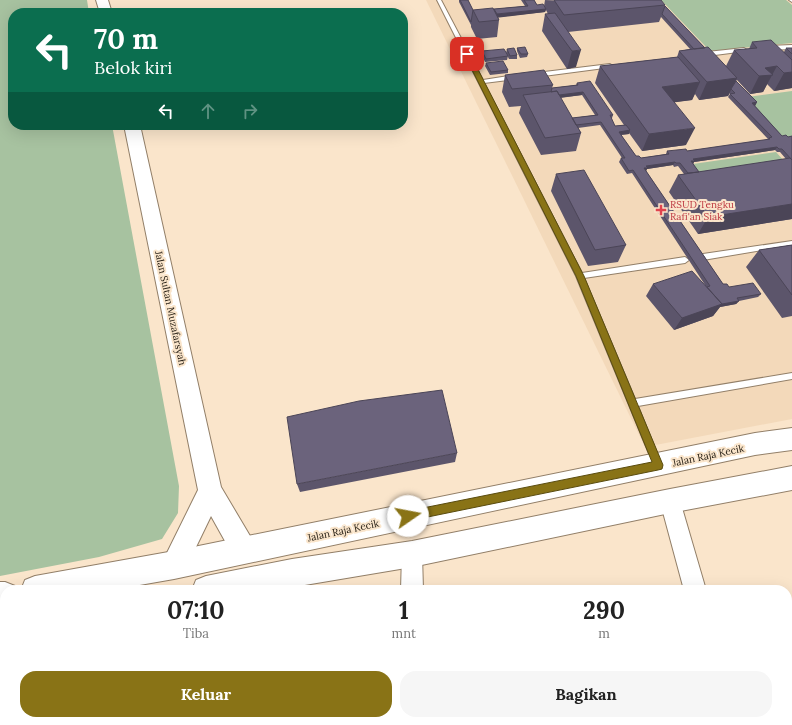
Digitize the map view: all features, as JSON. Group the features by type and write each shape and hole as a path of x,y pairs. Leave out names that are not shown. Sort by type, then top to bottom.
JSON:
{"main road":[{"name":"Jalan Raja Kecik","path":"63,585 174,565 755,444 792,439"},
{"path":"253,585 291,581 412,554 670,501 792,478"}],"street":[{"name":"Jalan Sultan Muzafarsyah","path":"133,130 210,491 244,550"},
{"path":"174,565 210,491"},
{"path":"670,501 694,585"},
{"path":"412,554 412,585"}],"lane":[{"path":"439,0 580,276 658,465"},
{"path":"764,48 792,47"},
{"path":"707,54 750,50"},
{"path":"530,76 616,65"},
{"path":"481,82 522,76"},
{"path":"703,257 792,243"},
{"path":"580,276 684,260"},
{"path":"632,403 792,376"}],"shaded area":[{"name":"RSUD Tengku Rafi'an Siak","path":"426,0 792,0 792,419 645,447"}],"green space":[{"path":"0,0 87,0 88,8 8,8 8,130 113,130 179,486 178,513 162,539 99,557 0,576"},
{"path":"661,0 786,0 792,5 792,43 710,51"},
{"path":"792,91 792,137 780,137 752,107 756,107 747,97"},
{"path":"776,152 792,170 708,184 693,164"}],"building":[{"path":"460,0 468,0 473,10 471,22"},
{"path":"524,0 534,0 537,5 543,4 546,9 497,14 494,9 528,6"},
{"path":"554,0 661,0 665,5 564,15"},
{"path":"665,6 705,48 694,49 662,14"},
{"path":"493,8 499,20 479,22 473,10"},
{"path":"555,13 581,50 572,51 545,14"},
{"path":"771,40 792,60 792,72 784,73 777,66 765,68 773,75 759,76 734,50 757,48 752,42"},
{"path":"525,47 528,54 521,54 517,48"},
{"path":"708,47 737,78 707,82 679,51"},
{"path":"514,48 517,55 510,56 507,49"},
{"path":"786,48 792,48 792,54"},
{"path":"504,49 508,56 486,59 482,51"},
{"path":"678,57 700,82 662,87 695,128 649,134 600,66"},
{"path":"503,61 508,70 491,72 486,63"},
{"path":"544,70 553,85 512,89 505,75"},
{"path":"590,81 613,115 610,115 615,126 626,125 630,130 619,132 636,156 641,158 669,154 667,151 686,149 687,151 770,139 769,138 772,137 730,94 735,93 731,89 736,81 757,102 752,103 782,136 792,136 792,160 782,149 777,147 693,159 695,161 691,161 699,172 688,173 680,163 675,162 646,166 648,168 644,168 723,284 727,284 729,287 753,283 761,294 737,298 739,301 722,304 707,287 710,286 633,170 629,171 621,158 625,158 601,122 576,125 572,118 598,115 583,92 559,95 557,91 551,92 552,88 578,85 577,83"},
{"path":"557,91 581,133 545,138 523,95"},
{"path":"790,158 792,160 792,204 708,217 678,175"},
{"path":"584,170 626,245 595,250 556,174"},
{"path":"792,245 792,295 759,250"},
{"path":"692,271 722,304 682,318 653,284"},
{"path":"442,390 457,453 297,484 287,417 359,401"}],"place":[{"name":"RSUD Tengku Rafi'an Siak","path":"661,210"}],"route":[{"path":"408,516 658,465 580,276 467,54"}]}
